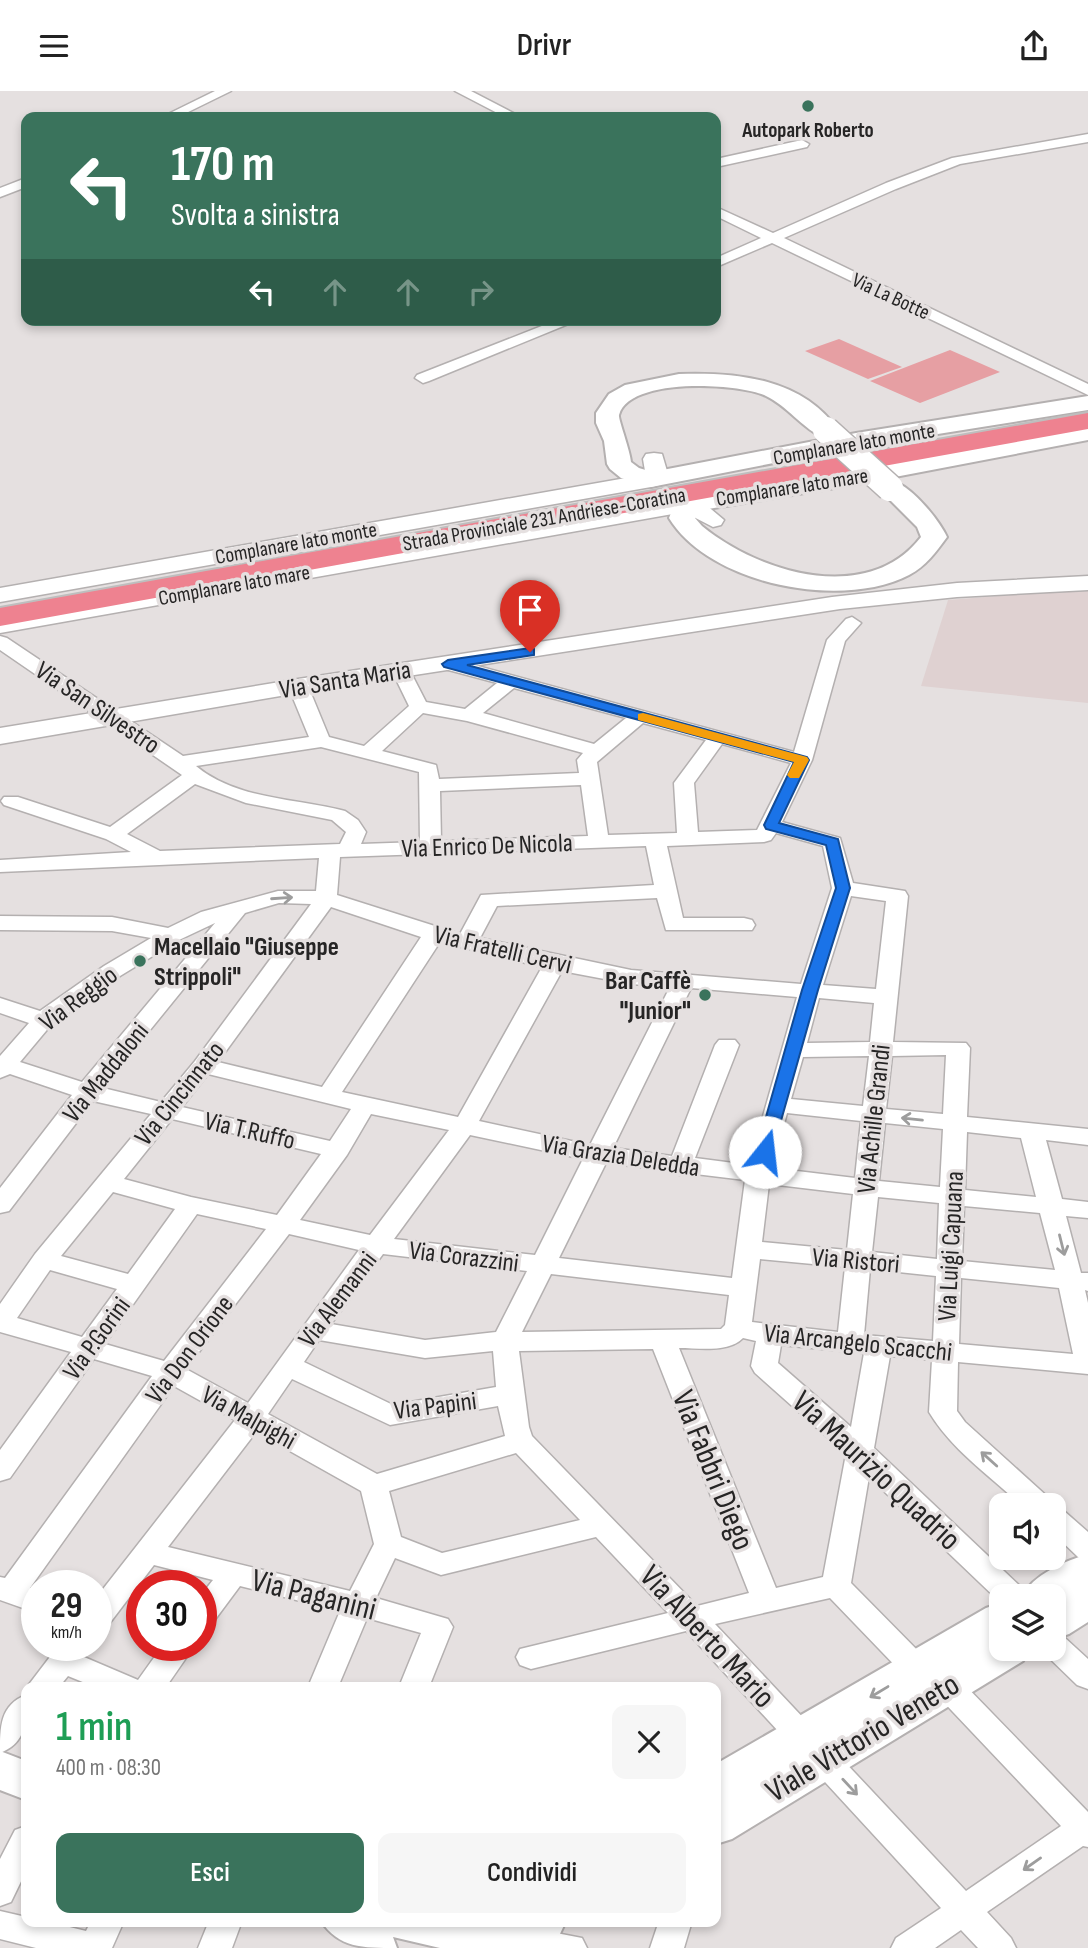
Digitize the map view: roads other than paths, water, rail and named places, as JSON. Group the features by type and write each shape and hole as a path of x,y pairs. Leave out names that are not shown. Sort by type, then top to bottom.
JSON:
{"highway":[{"name":"Strada Provinciale 231 Andriese-Coratina","path":"0,605 1083,411"},
{"name":"Strada Provinciale 231 Andriese-Coratina","path":"0,617 1083,411"}],"main road":[{"path":"653,470 616,439 607,426 607,417 617,400 628,392 644,387 692,380 744,382 765,388 798,406 922,518 934,537 919,559 900,570 876,579 825,582 771,575 749,567 727,555 687,518"},
{"name":"Complanare lato monte","path":"653,470 729,466 844,442 1083,411"},
{"name":"Complanare lato mare","path":"687,518 752,493 853,478 1088,433"},
{"path":"616,439 619,464 630,473 653,470"},
{"path":"727,555 715,532 713,520 726,508 752,493"},
{"path":"1064,1584 1088,1570"},
{"path":"1066,1615 1088,1601"},
{"name":"Viale Vittorio Veneto","path":"721,1821 813,1750 932,1677 989,1630"},
{"name":"Viale Vittorio Veneto","path":"932,1677 989,1656"},
{"name":"Viale Vittorio Veneto","path":"721,1785 813,1750"},
{"path":"0,1770 21,1779"},
{"path":"352,1927 371,1942 373,1948"},
{"path":"446,1927 486,1933"}],"street":[{"path":"179,112 225,91"},
{"path":"461,91 505,112"},
{"path":"721,261 957,161 1088,138"},
{"path":"721,162 802,144"},
{"path":"0,194 21,184"},
{"name":"Via La Botte","path":"721,213 1065,380"},
{"path":"423,378 556,326"},
{"path":"1065,380 1088,390"},
{"path":"1065,380 1083,411"},
{"path":"590,491 611,475 619,464"},
{"name":"Complanare lato monte","path":"0,594 590,491 653,470"},
{"name":"Complanare lato mare","path":"0,627 611,519 654,522 687,518 698,509 713,520"},
{"name":"Via Santa Maria","path":"0,736 298,686 775,615 840,618 957,590 1088,583"},
{"path":"737,1328 758,1175 810,990 843,888 833,842 771,825 802,760 840,618"},
{"name":"Via San Silvestro","path":"0,642 53,675 186,769 229,792 338,815 351,824 356,832 339,851"},
{"path":"448,664 802,760"},
{"path":"401,671 419,707"},
{"path":"469,715 511,681"},
{"path":"298,686 321,741"},
{"path":"419,707 469,715 598,751"},
{"path":"368,753 419,707"},
{"path":"599,842 587,760 640,716"},
{"path":"688,839 684,783 718,737"},
{"path":"113,835 186,769 321,741 429,769 431,847"},
{"path":"429,785 590,779"},
{"path":"11,801 113,835 157,857"},
{"name":"Via Enrico De Nicola","path":"0,866 157,857 764,836 771,825"},
{"path":"655,840 674,925 744,925"},
{"path":"326,898 339,851"},
{"name":"Via Achille Grandi","path":"843,888 897,896 850,1342"},
{"path":"467,942 489,900 667,891"},
{"name":"Via Reggio","path":"2,1066 43,1020 112,971 172,935 238,908 278,897 326,898"},
{"name":"Via Fratelli Cervi","path":"326,898 434,934 555,963 631,977 886,997"},
{"name":"Via Cincinnato","path":"0,1322 44,1260 202,1066 326,898"},
{"name":"Via Maddaloni","path":"0,1205 87,1092 238,908"},
{"path":"0,923 112,924 172,935"},
{"path":"328,1096 434,934"},
{"name":"Via Alemanni","path":"112,1599 251,1419 287,1365 464,1125 555,963"},
{"path":"505,1341 684,981"},
{"path":"0,1005 43,1020"},
{"path":"680,1167 727,1045"},
{"name":"Via Luigi Capuana","path":"880,1049 958,1048 943,1412 955,1429 1026,1493"},
{"path":"793,1050 880,1049"},
{"name":"Via T.Ruffo","path":"2,1066 87,1092 338,1150"},
{"name":"Via Grazia Deledda","path":"202,1066 365,1105 598,1154 680,1167 1088,1210"},
{"name":"Via Don Orione","path":"16,1594 170,1372 284,1226 338,1150 365,1105"},
{"path":"778,1105 1088,1137"},
{"path":"1032,1132 1051,1205 1079,1281 1088,1364"},
{"name":"Via Corazzini","path":"107,1182 191,1205 377,1245 743,1288"},
{"name":"Via P.Gorini","path":"0,1471 191,1205"},
{"name":"Via Ristori","path":"749,1249 1079,1281"},
{"path":"44,1260 136,1285"},
{"name":"Via Malpighi","path":"0,1322 170,1372 374,1485"},
{"name":"Via Arcangelo Scacchi","path":"313,1330 425,1349 505,1341 663,1341 728,1338 737,1328 770,1335 1088,1364"},
{"name":"Via Maurizio Quadrio","path":"770,1335 764,1366 860,1451 999,1584"},
{"name":"Via Alberto Mario","path":"505,1341 515,1427 521,1441 604,1525 999,1948"},
{"name":"Via Fabbri Diego","path":"663,1341 765,1600"},
{"path":"836,1586 879,1345"},
{"name":"Via Papini","path":"287,1365 390,1415 510,1394"},
{"path":"325,1682 358,1604 388,1544 374,1485 521,1441"},
{"path":"388,1544 441,1564 604,1525"},
{"path":"1066,1529 1088,1549"},
{"name":"Via Paganini","path":"148,1553 358,1604 438,1627 416,1682"},
{"path":"217,1596 233,1574"},
{"path":"531,1657 693,1620 765,1600 836,1586"},
{"path":"836,1586 1086,1829 908,1948"},
{"path":"1066,1656 1088,1677"},
{"path":"46,1682 63,1661"},
{"path":"82,1661 118,1682"},
{"path":"153,1682 168,1661"},
{"path":"0,1740 21,1713"},
{"path":"0,1892 21,1849"},
{"path":"0,1925 95,1948 105,1927"},
{"path":"215,1948 224,1927"},
{"path":"667,1948 674,1927"},
{"path":"486,1933 569,1948"}],"place":[{"name":"Autopark Roberto","path":"808,106"},
{"name":"Macellaio \"Giuseppe Strippoli\"","path":"140,961"},
{"name":"Bar Caffè \"Junior\"","path":"705,995"}]}
